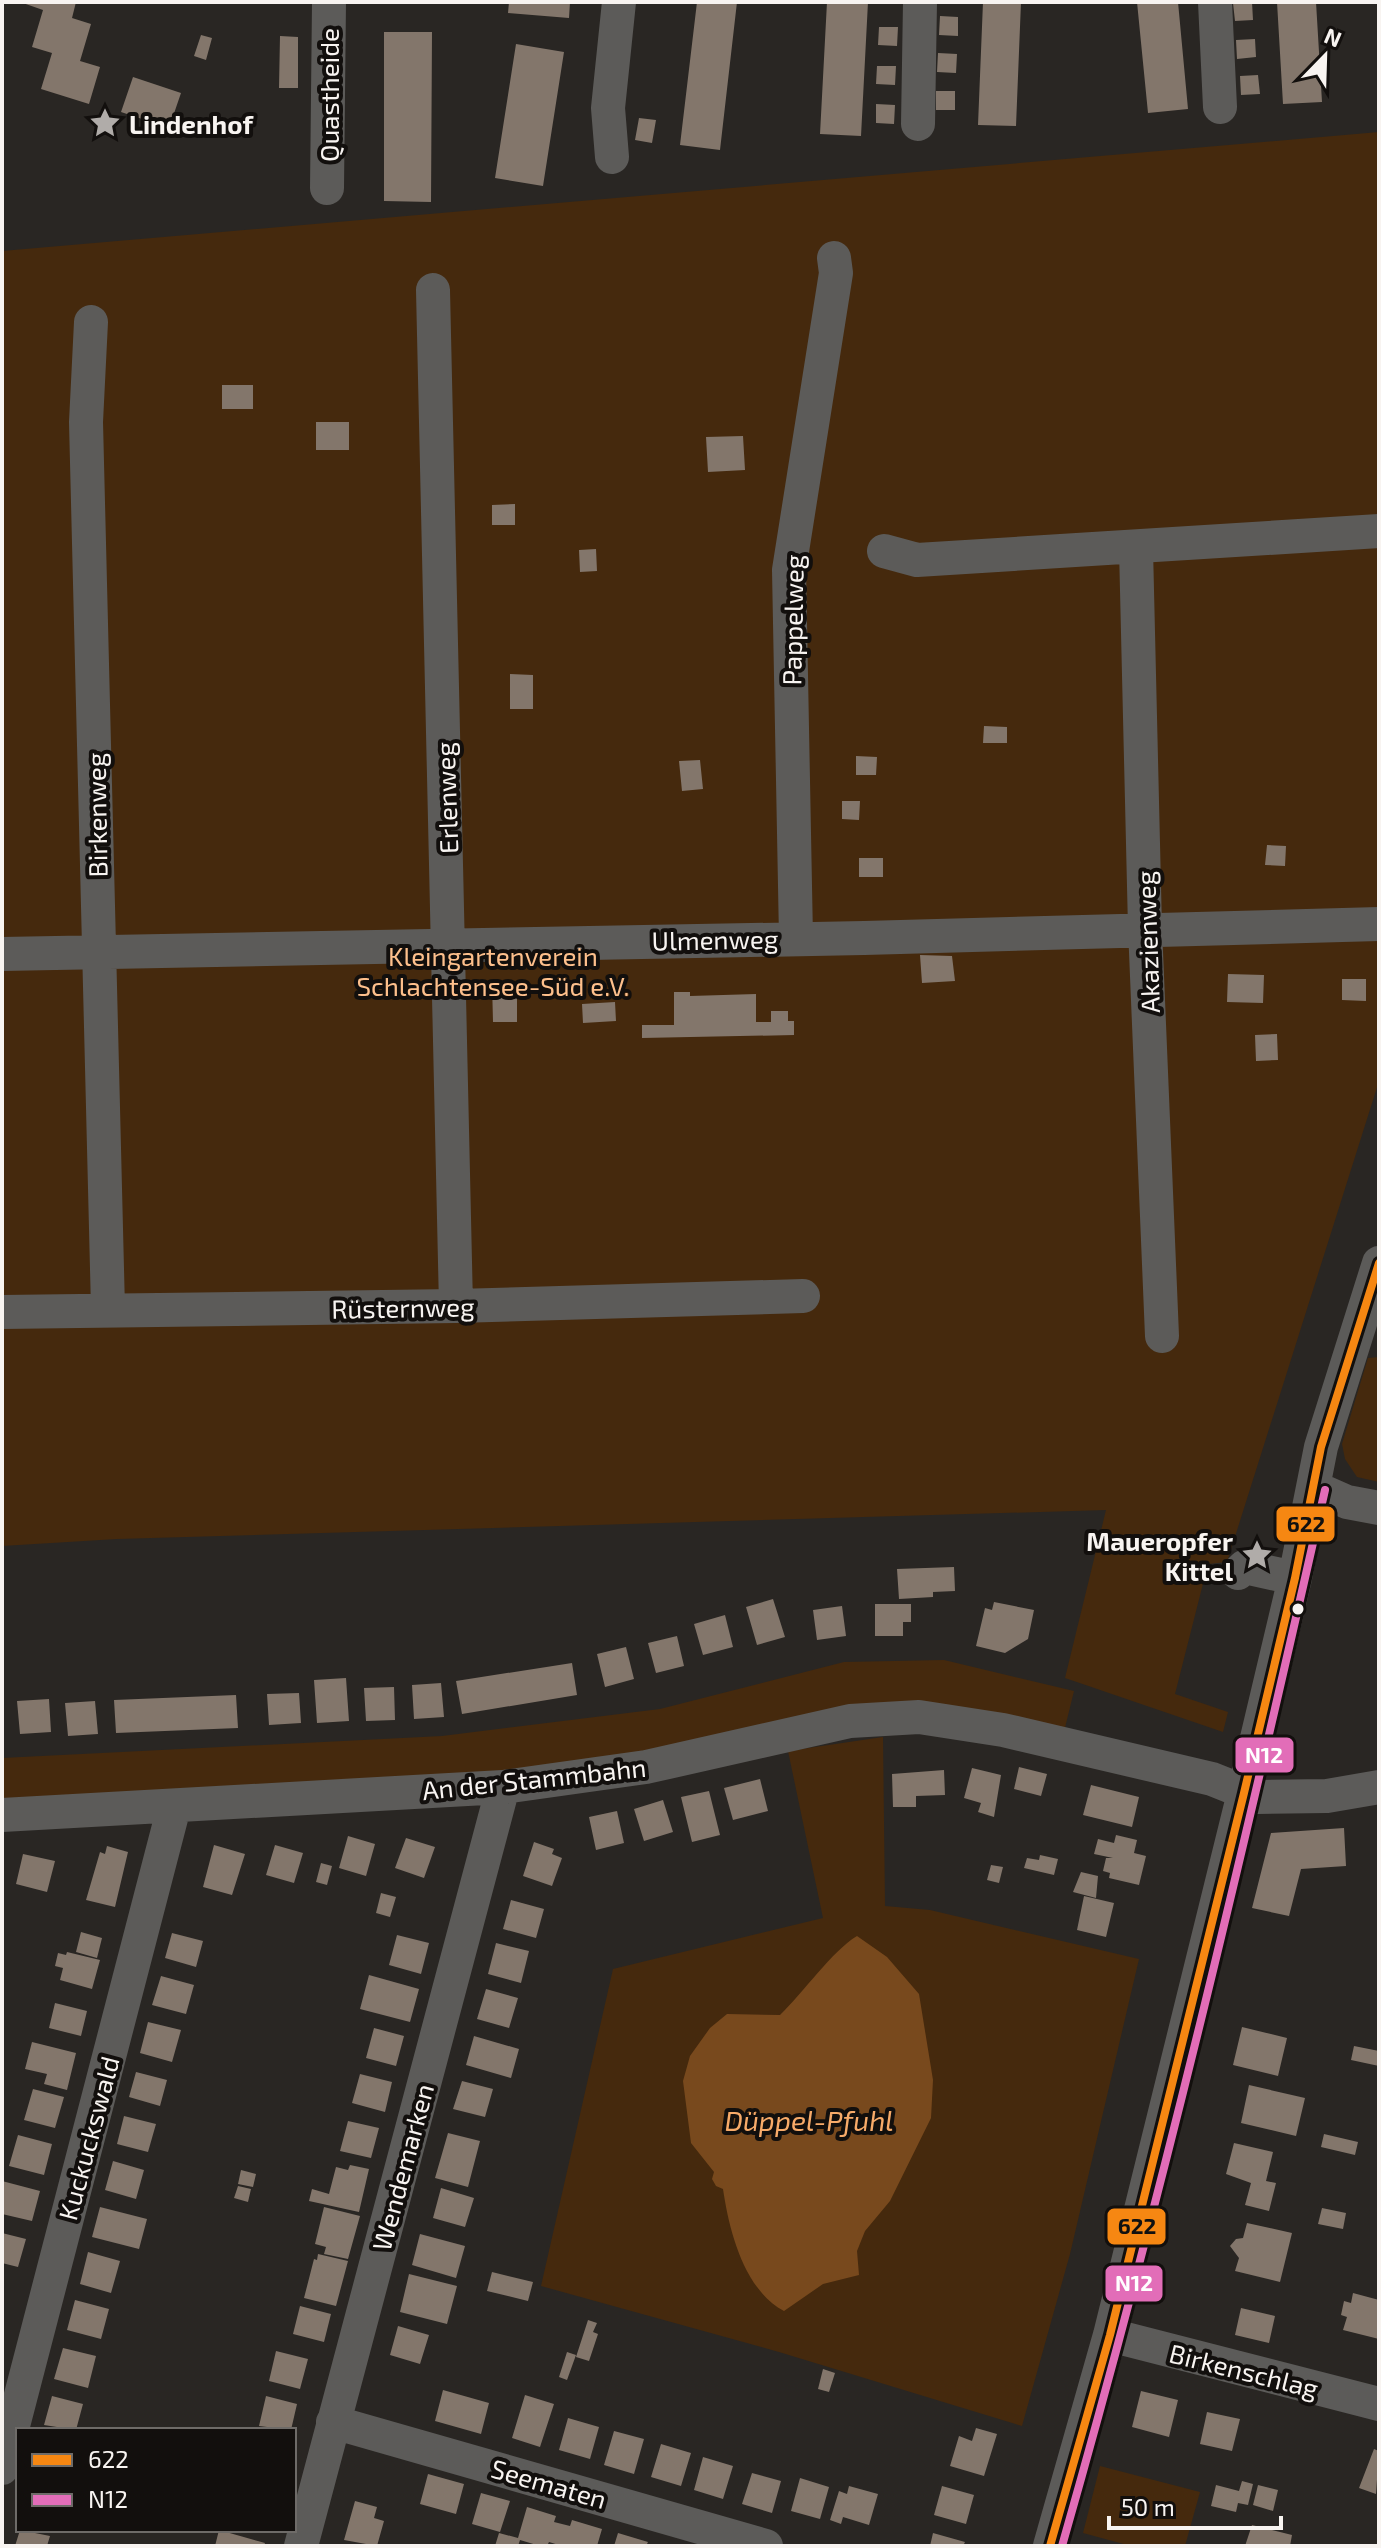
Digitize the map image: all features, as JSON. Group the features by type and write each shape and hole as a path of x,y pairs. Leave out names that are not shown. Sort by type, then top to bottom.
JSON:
{"street":[{"name":"Quastheide","path":"327,188 329,2"},
{"path":"612,157 608,108 619,2"},
{"path":"918,124 920,2"},
{"path":"1215,2 1220,107"},
{"name":"Pappelweg","path":"796,938 789,570 836,273 834,258"},
{"name":"Erlenweg","path":"433,290 456,1306"},
{"name":"Birkenweg","path":"91,322 86,422 108,1309"},
{"path":"884,551 917,560 1379,531"},
{"name":"Akazienweg","path":"1136,548 1145,928 1162,1336"},
{"name":"Ulmenweg","path":"2,954 1379,924"},
{"path":"1050,2546 1110,2335 1244,1793 1295,1578 1322,1441 1379,1263"},
{"name":"Rüsternweg","path":"2,1312 456,1306 803,1296"},
{"path":"1313,1487 1347,1502 1379,1508"},
{"path":"1238,1573 1244,1567 1295,1578"},
{"name":"An der Stammbahn","path":"2,1815 503,1787 646,1767 850,1721 919,1717 962,1721 1018,1733 1212,1779 1261,1797 1302,1797 1379,1787"},
{"name":"Wendemarken","path":"301,2546 503,1787"},
{"name":"Kuckuckswald","path":"2,2468 174,1807"},
{"name":"Birkenschlag","path":"1110,2335 1379,2404"},
{"name":"Seematen","path":"333,2422 766,2546"}],"green space":[{"name":"Kleingartenverein Schlachtensee-Süd e.V.","path":"1379,132 1379,1081 1227,1562 1208,1564 1175,1694 1228,1712 1223,1732 1065,1678 1106,1510 117,1539 2,1546 2,251"},
{"path":"1379,1357 1379,1482 1357,1477 1345,1459 1342,1444 1368,1358"},
{"path":"944,1660 1074,1691 1061,1744 962,1721 646,1767 2,1815 2,1758 442,1736 660,1709 844,1662"},
{"path":"883,1737 885,1906 930,1910 1139,1959 1070,2254 1022,2426 779,2352 541,2286 613,1969 823,1918 788,1751"},
{"path":"1100,2466 1200,2492 1185,2546 1131,2546 1083,2533"}],"water":[{"name":"Düppel-Pfuhl","path":"857,1936 887,1957 919,1994 933,2080 931,2118 890,2201 865,2231 857,2251 859,2275 823,2284 784,2311 758,2289 741,2258 729,2222 723,2189 716,2186 712,2179 714,2172 691,2143 683,2081 690,2056 710,2028 727,2014 780,2015 838,1951"}],"building":[{"path":"20,2 76,2 72,18 91,24 80,61 100,67 89,104 41,89 52,53 32,47 43,10"},
{"path":"509,2 570,2 569,18 508,13"},
{"path":"697,2 737,2 720,150 680,145"},
{"path":"827,2 868,2 861,136 820,134"},
{"path":"983,2 1021,2 1016,126 978,125"},
{"path":"1137,2 1178,2 1188,109 1148,113"},
{"path":"1252,2 1253,20 1235,21 1233,3"},
{"path":"1277,2 1316,2 1322,102 1283,104"},
{"path":"940,16 958,17 958,36 939,35"},
{"path":"879,27 898,27 897,46 878,45"},
{"path":"384,32 432,32 431,202 384,201"},
{"path":"201,35 212,38 206,60 194,56"},
{"path":"280,36 298,37 298,88 279,88"},
{"path":"1255,39 1256,57 1237,59 1236,40"},
{"path":"516,44 564,52 543,186 495,178"},
{"path":"938,53 957,54 956,73 937,72"},
{"path":"877,66 896,66 895,85 876,84"},
{"path":"1258,75 1260,94 1241,95 1240,76"},
{"path":"133,77 181,93 169,128 121,112"},
{"path":"936,91 955,91 955,110 936,110"},
{"path":"876,104 895,105 894,124 876,123"},
{"path":"639,118 656,120 652,143 635,140"},
{"path":"222,385 253,385 253,409 222,409"},
{"path":"316,422 349,422 349,450 316,450"},
{"path":"743,436 745,470 708,472 706,437"},
{"path":"515,504 515,525 492,525 492,505"},
{"path":"596,549 597,571 580,572 579,550"},
{"path":"510,674 533,675 533,709 510,709"},
{"path":"984,726 1007,727 1007,743 983,743"},
{"path":"856,756 877,757 876,775 856,775"},
{"path":"700,760 703,789 682,791 679,761"},
{"path":"842,801 860,801 859,820 842,819"},
{"path":"1267,845 1286,846 1285,866 1265,865"},
{"path":"859,858 883,858 883,877 859,877"},
{"path":"920,955 952,956 955,981 922,983"},
{"path":"1228,974 1264,975 1263,1003 1227,1002"},
{"path":"1342,979 1366,979 1366,1001 1342,1000"},
{"path":"492,983 517,983 517,1022 493,1022"},
{"path":"674,992 690,992 690,996 756,994 756,1022 771,1022 771,1011 788,1011 788,1021 794,1021 794,1035 642,1038 642,1025 674,1025"},
{"path":"615,1002 616,1021 583,1023 582,1004"},
{"path":"1277,1034 1278,1060 1256,1061 1255,1035"},
{"path":"954,1567 955,1591 933,1592 933,1597 899,1599 897,1569"},
{"path":"773,1599 785,1637 757,1645 746,1607"},
{"path":"994,1602 1034,1610 1028,1639 1005,1653 976,1646 985,1608 992,1610"},
{"path":"875,1604 911,1604 911,1622 903,1622 903,1636 875,1636"},
{"path":"842,1606 846,1636 817,1640 813,1610"},
{"path":"725,1615 733,1647 703,1655 694,1624"},
{"path":"677,1636 684,1666 656,1673 648,1643"},
{"path":"626,1647 634,1679 605,1687 597,1654"},
{"path":"572,1663 577,1695 462,1714 456,1681"},
{"path":"346,1678 349,1721 317,1723 314,1680"},
{"path":"441,1683 444,1717 414,1719 412,1685"},
{"path":"394,1687 395,1720 366,1721 364,1688"},
{"path":"299,1693 301,1723 269,1725 267,1694"},
{"path":"236,1695 238,1728 116,1733 114,1700"},
{"path":"49,1699 51,1732 20,1734 17,1701"},
{"path":"95,1701 98,1734 68,1736 65,1703"},
{"path":"1019,1767 1047,1774 1041,1796 1014,1789"},
{"path":"972,1768 1001,1775 994,1817 978,1812 981,1803 964,1798"},
{"path":"944,1770 945,1795 916,1796 916,1807 893,1807 892,1774"},
{"path":"760,1779 768,1811 733,1820 724,1788"},
{"path":"1091,1785 1139,1797 1132,1827 1083,1815"},
{"path":"709,1791 720,1835 692,1842 681,1797"},
{"path":"663,1800 673,1832 644,1841 634,1809"},
{"path":"617,1811 624,1843 596,1850 589,1817"},
{"path":"1344,1828 1346,1866 1301,1869 1289,1916 1252,1908 1271,1833"},
{"path":"1116,1835 1137,1840 1134,1853 1146,1856 1139,1885 1109,1878 1110,1873 1103,1871 1106,1858 1113,1858 1094,1854 1098,1839 1114,1843"},
{"path":"348,1836 375,1844 366,1876 339,1868"},
{"path":"406,1838 435,1847 424,1878 395,1868"},
{"path":"534,1842 554,1849 552,1854 562,1858 552,1886 523,1876"},
{"path":"214,1845 245,1854 232,1895 203,1887"},
{"path":"275,1845 303,1853 294,1883 266,1875"},
{"path":"107,1846 128,1852 115,1907 86,1900 100,1852 105,1854"},
{"path":"23,1854 55,1861 47,1892 16,1884"},
{"path":"1040,1855 1058,1859 1054,1875 1024,1868 1027,1858 1039,1860"},
{"path":"321,1863 332,1866 327,1885 316,1882"},
{"path":"991,1865 1003,1867 999,1883 987,1880"},
{"path":"1081,1872 1098,1876 1096,1898 1073,1892"},
{"path":"381,1893 396,1897 390,1917 376,1913"},
{"path":"1084,1896 1114,1903 1106,1937 1077,1930"},
{"path":"511,1900 544,1909 536,1938 503,1929"},
{"path":"81,1932 102,1938 97,1958 76,1952"},
{"path":"172,1933 203,1941 196,1967 165,1958"},
{"path":"397,1935 429,1943 421,1974 389,1965"},
{"path":"496,1943 529,1951 521,1983 488,1974"},
{"path":"67,1952 100,1960 92,1989 60,1980 63,1968 55,1966 58,1953 66,1955"},
{"path":"369,1975 419,1989 410,2022 360,2009"},
{"path":"161,1976 194,1985 186,2014 152,2005"},
{"path":"486,1989 518,1998 509,2028 477,2019"},
{"path":"55,2003 87,2011 81,2036 49,2028"},
{"path":"148,2022 181,2030 172,2062 140,2053"},
{"path":"1242,2027 1287,2038 1278,2076 1233,2065"},
{"path":"374,2028 404,2036 396,2066 366,2058"},
{"path":"474,2036 519,2049 511,2078 466,2065"},
{"path":"32,2042 76,2053 67,2090 44,2084 47,2074 25,2069"},
{"path":"1354,2046 1379,2051 1379,2066 1351,2060"},
{"path":"136,2072 167,2080 160,2106 129,2097"},
{"path":"360,2074 392,2082 385,2112 352,2103"},
{"path":"462,2081 493,2089 485,2117 453,2109"},
{"path":"1249,2085 1305,2098 1296,2136 1241,2123"},
{"path":"33,2089 64,2097 55,2128 24,2120"},
{"path":"124,2116 156,2124 148,2152 117,2144"},
{"path":"348,2121 379,2128 371,2158 340,2151"},
{"path":"448,2133 480,2141 468,2187 435,2178"},
{"path":"1324,2134 1358,2142 1355,2155 1321,2147"},
{"path":"18,2135 52,2144 44,2175 9,2166"},
{"path":"1234,2143 1273,2152 1266,2181 1276,2183 1269,2211 1245,2205 1251,2183 1226,2174"},
{"path":"113,2161 144,2170 136,2199 105,2190"},
{"path":"350,2165 369,2169 359,2212 309,2201 312,2189 329,2194 336,2167 348,2170"},
{"path":"241,2170 256,2174 253,2187 238,2184"},
{"path":"2,2181 40,2191 32,2221 2,2214"},
{"path":"238,2186 251,2189 248,2202 234,2198"},
{"path":"441,2188 474,2198 465,2227 433,2218"},
{"path":"100,2207 147,2219 139,2249 92,2237"},
{"path":"324,2207 360,2216 348,2259 324,2254 326,2247 315,2244"},
{"path":"1322,2208 1346,2213 1343,2229 1318,2224"},
{"path":"1247,2223 1292,2233 1280,2282 1235,2271 1239,2258 1230,2246 1236,2239 1243,2238"},
{"path":"2,2233 26,2239 18,2267 2,2263"},
{"path":"420,2234 465,2246 456,2278 412,2265"},
{"path":"88,2252 120,2261 111,2293 80,2284"},
{"path":"318,2254 348,2261 336,2306 304,2298"},
{"path":"492,2272 533,2282 528,2301 487,2291"},
{"path":"409,2274 457,2286 447,2324 400,2312"},
{"path":"1353,2293 1379,2300 1379,2339 1343,2330 1347,2317 1341,2315 1344,2301 1351,2303"},
{"path":"75,2300 109,2309 101,2339 67,2330"},
{"path":"300,2306 331,2314 324,2342 293,2334"},
{"path":"1241,2308 1275,2316 1269,2343 1235,2335"},
{"path":"588,2320 597,2323 593,2332 598,2334 589,2361 576,2357"},
{"path":"398,2326 429,2335 420,2364 390,2355"},
{"path":"63,2348 96,2356 88,2388 54,2379"},
{"path":"276,2351 308,2359 300,2389 269,2381"},
{"path":"567,2352 576,2355 567,2380 559,2377"},
{"path":"823,2369 835,2373 829,2392 818,2389"},
{"path":"443,2390 489,2403 481,2434 435,2421"},
{"path":"1141,2391 1178,2400 1169,2437 1132,2427"},
{"path":"525,2395 554,2404 540,2447 512,2438"},
{"path":"52,2396 83,2404 77,2428 44,2425"},
{"path":"266,2396 297,2404 291,2428 259,2426"},
{"path":"1207,2412 1240,2419 1232,2451 1200,2444"},
{"path":"568,2418 599,2427 590,2459 559,2450"},
{"path":"976,2428 997,2434 984,2476 950,2466 959,2436 972,2441"},
{"path":"614,2431 644,2439 634,2474 604,2465"},
{"path":"661,2444 691,2453 681,2486 651,2477"},
{"path":"1374,2449 1379,2451 1376,2494 1359,2488"},
{"path":"703,2457 733,2466 723,2499 694,2490"},
{"path":"752,2473 781,2481 772,2513 742,2504"},
{"path":"428,2474 464,2484 456,2514 420,2504"},
{"path":"800,2478 829,2487 820,2519 791,2511"},
{"path":"1242,2481 1253,2484 1248,2505 1238,2503 1236,2512 1211,2506 1216,2485 1239,2491"},
{"path":"1258,2485 1278,2490 1273,2511 1253,2505"},
{"path":"849,2486 878,2494 869,2525 843,2517 841,2524 830,2520 839,2491 847,2494"},
{"path":"942,2486 974,2495 966,2524 934,2515"},
{"path":"481,2493 510,2501 500,2532 472,2524"},
{"path":"355,2501 377,2507 374,2518 384,2521 377,2546 344,2540"},
{"path":"527,2507 556,2516 554,2522 570,2526 572,2520 602,2529 597,2546 562,2546 549,2542 547,2546 540,2546 520,2540 518,2546 495,2546 499,2533 518,2538"},
{"path":"1252,2525 1292,2535 1290,2546 1245,2546"},
{"path":"19,2532 50,2536 47,2546 15,2546"},
{"path":"218,2532 265,2543 264,2546 215,2546"},
{"path":"618,2533 648,2542 646,2546 614,2546"},
{"path":"933,2533 965,2542 963,2546 930,2546"}],"transit line":[{"name":"622","path":"1050,2546 1110,2335 1244,1793 1295,1578 1321,1447 1379,1263"},
{"name":"N12","path":"1062,2546 1134,2284 1201,2020 1325,1490"}],"place":[{"name":"Lindenhof","path":"105,123"},
{"name":"Maueropfer Kittel","path":"1257,1555"}]}
